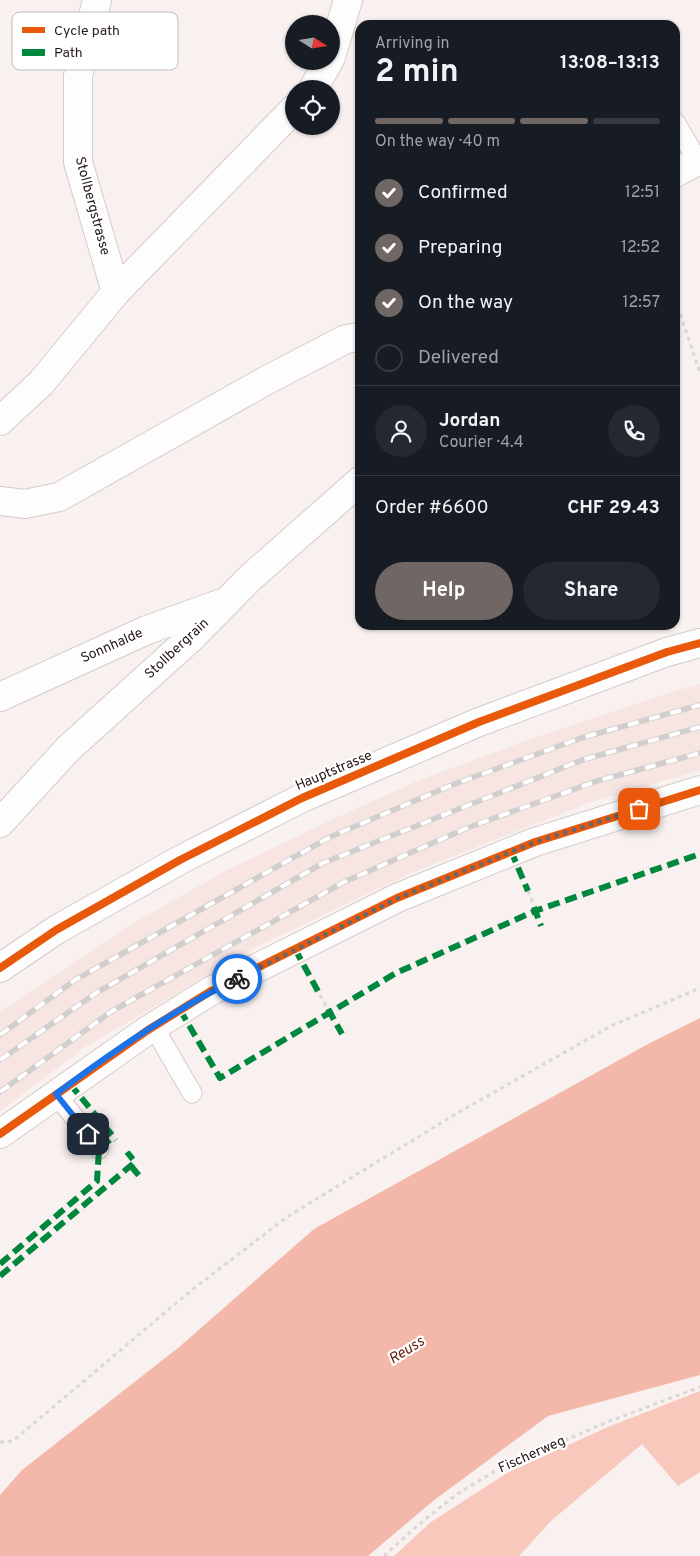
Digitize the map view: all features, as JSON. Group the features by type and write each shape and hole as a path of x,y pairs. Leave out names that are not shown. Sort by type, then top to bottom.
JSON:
{"street":[{"path":"340,27 348,0"},
{"name":"Stollbergstrasse","path":"79,70 78,162 116,292"},
{"path":"0,421 41,383 116,292 285,118"},
{"path":"0,501 25,504 59,497 267,380 346,339 355,338"},
{"name":"Stollbergrain","path":"0,823 69,748 193,636 250,578 355,485"},
{"name":"Sonnhalde","path":"0,697 147,630 227,602"},
{"name":"Hauptstrasse","path":"0,968 56,930 114,897 180,860 302,798 479,722 667,652 700,642"},
{"path":"0,1134 153,1026 211,992 398,898 535,842 700,790"}],"lane":[{"path":"680,135 691,164"},
{"path":"153,1026 192,1093"},
{"path":"56,1094 99,1149"}],"path":[{"path":"680,314 700,373"},
{"path":"528,891 534,906"},
{"path":"0,1442 13,1442 193,1289 287,1217 454,1115 603,1031 700,988"},
{"path":"320,995 328,1009"}],"shaded area":[{"path":"700,684 700,770 588,803 411,873 254,948 85,1047 0,1111 0,1012 132,924 225,871 420,780 528,740"},
{"path":"700,1391 700,1472 678,1486 642,1444 551,1521 519,1556 394,1556 431,1522 507,1473 608,1427"}],"water":[{"name":"Reuss","path":"700,1018 700,1375 548,1416 433,1501 368,1556 0,1556 0,1495 22,1470 178,1348 314,1229 648,1044"}],"railway":[{"path":"0,1035 75,980 330,837 452,785 581,738 700,705"},
{"path":"0,1060 96,993 323,863 582,760 700,727"},
{"path":"0,1092 112,1011 344,882 467,828 597,781 700,753"}],"marked path":[{"path":"511,851 528,891"},
{"path":"180,1010 220,1078 396,973 535,911 700,854"},
{"path":"534,907 541,926"},
{"path":"295,949 320,995"},
{"path":"328,1009 342,1034"},
{"path":"70,1084 116,1140"},
{"path":"0,1264 97,1181 99,1149 114,1136"},
{"path":"0,1276 135,1162 127,1152"},
{"path":"131,1166 141,1178"}],"cycle path":[{"path":"0,968 56,930 180,860 302,798 479,722 667,652 700,643"},
{"path":"0,1134 148,1030 211,991 397,898 535,842 700,790"}],"way so far":[{"path":"237,979 398,898 535,842 639,809"}],"route":[{"path":"88,1134 56,1094 148,1030 211,992 237,979"}]}
